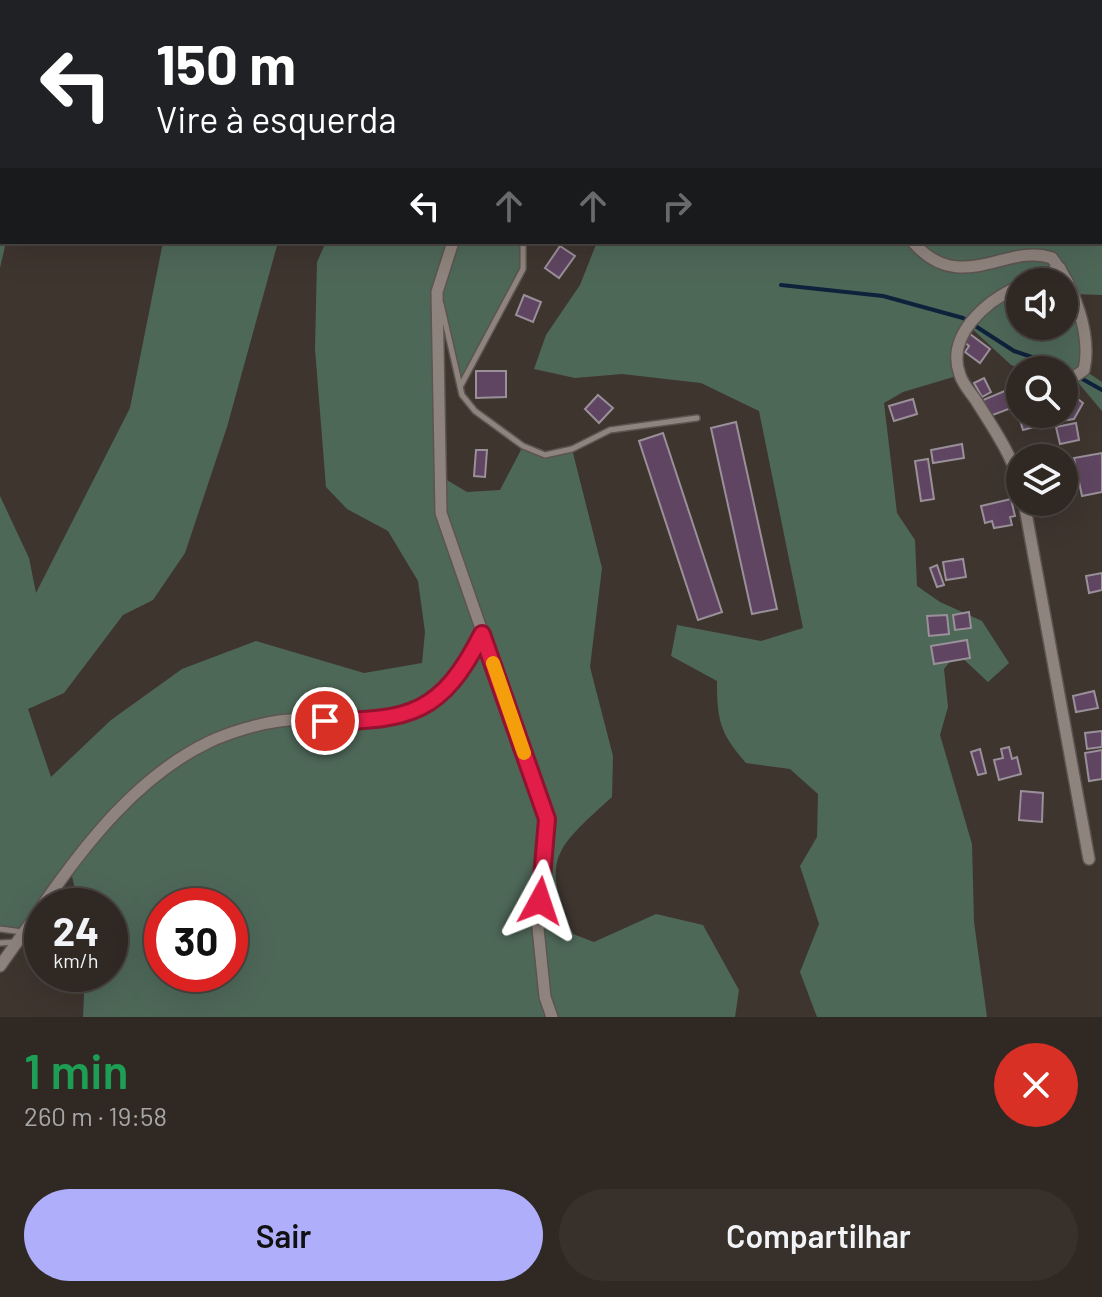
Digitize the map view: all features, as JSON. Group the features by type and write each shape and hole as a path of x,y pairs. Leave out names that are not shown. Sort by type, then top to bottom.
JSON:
{"street":[{"path":"452,244 437,292 441,513 547,819 538,928 545,997 552,1017"},
{"path":"915,244 931,258 952,265 978,268 1039,253 1052,258 1060,268"},
{"path":"1006,296 975,317 964,330 957,353 960,375 1006,448"},
{"path":"1078,314 1084,330 1087,357 1078,372"},
{"path":"1027,516 1089,859"},
{"path":"55,888 70,867 157,773 210,741 279,721 385,719 422,709 446,691 466,667 482,634"},
{"path":"0,966 24,933"}],"lane":[{"path":"460,386 523,269 523,244"},
{"path":"437,292 449,329 460,386 475,411 523,446 545,455 572,449 610,430 697,418"},
{"path":"0,929 21,937"},
{"path":"0,943 21,937"}],"green space":[{"path":"0,244 6,244 0,268"},
{"path":"163,244 277,244 227,427 185,553 153,600 123,615 64,693 28,709 51,777 111,720 182,669 256,641 364,673 422,663 425,632 418,581 388,531 347,509 326,487 315,349 317,262 325,244 523,244 523,269 460,386 457,360 438,296 440,476 467,492 500,490 523,446 545,455 572,449 602,568 590,667 613,756 612,797 566,843 556,871 557,888 573,934 594,942 656,914 703,925 739,990 735,1017 83,1017 84,992 128,992 128,888 75,888 70,868 56,888 24,888 24,932 0,929 0,496 29,558 36,593 130,408"},
{"path":"596,244 1102,244 1102,295 1078,294 1078,268 1006,268 1006,340 1078,340 1078,310 1084,330 1084,370 1102,382 1102,411 1078,383 1078,356 1006,356 1006,360 968,325 964,330 960,375 903,392 884,403 897,513 915,540 917,586 940,602 982,621 1009,663 988,682 957,653 944,669 948,707 940,735 972,844 974,922 987,1017 817,1017 800,972 819,924 800,866 817,837 818,794 790,769 746,763 730,743 722,726 717,681 671,656 677,625 761,641 803,628 759,411 701,383 622,374 575,378 534,369 546,335 580,285"}],"building":[{"path":"560,246 575,256 559,278 545,268"},
{"path":"524,295 541,302 533,322 516,315"},
{"path":"970,334 990,349 980,363 965,352 969,346 964,342"},
{"path":"476,371 506,371 506,397 476,398"},
{"path":"984,378 991,392 982,397 974,383"},
{"path":"1006,390 1006,410 990,416 983,400"},
{"path":"598,395 613,408 599,423 585,409"},
{"path":"913,399 917,414 894,421 889,406"},
{"path":"736,422 777,609 752,614 711,428"},
{"path":"1056,428 1077,428 1079,440 1060,444"},
{"path":"663,433 722,612 698,620 639,441"},
{"path":"962,444 964,458 933,463 931,450"},
{"path":"476,450 487,450 485,477 474,476"},
{"path":"1102,453 1102,492 1082,496 1078,457"},
{"path":"928,459 934,499 921,501 915,461"},
{"path":"1006,500 1006,516 1015,516 1010,517 1012,525 994,528 992,521 985,523 981,506"},
{"path":"963,559 966,577 946,580 943,562"},
{"path":"937,565 944,585 937,587 930,568"},
{"path":"1102,573 1102,590 1089,593 1086,576"},
{"path":"969,612 971,628 955,630 953,615"},
{"path":"947,615 949,634 929,636 927,616"},
{"path":"967,640 970,658 934,664 931,646"},
{"path":"1094,691 1098,708 1076,712 1073,696"},
{"path":"1102,731 1102,747 1087,749 1085,733"},
{"path":"1009,747 1012,759 1017,757 1021,774 999,780 994,760 1003,758 1001,749"},
{"path":"980,749 986,773 978,775 971,752"},
{"path":"1102,750 1102,779 1089,781 1085,753"},
{"path":"1021,791 1043,793 1042,822 1019,820"}],"waterway":[{"path":"781,285 883,296 963,318 1014,351 1061,367 1102,390"}],"slow traffic":[{"path":"493,663 524,753"}],"route":[{"path":"325,721 385,719 422,709 446,691 466,667 482,634 547,819 540,901"}]}
